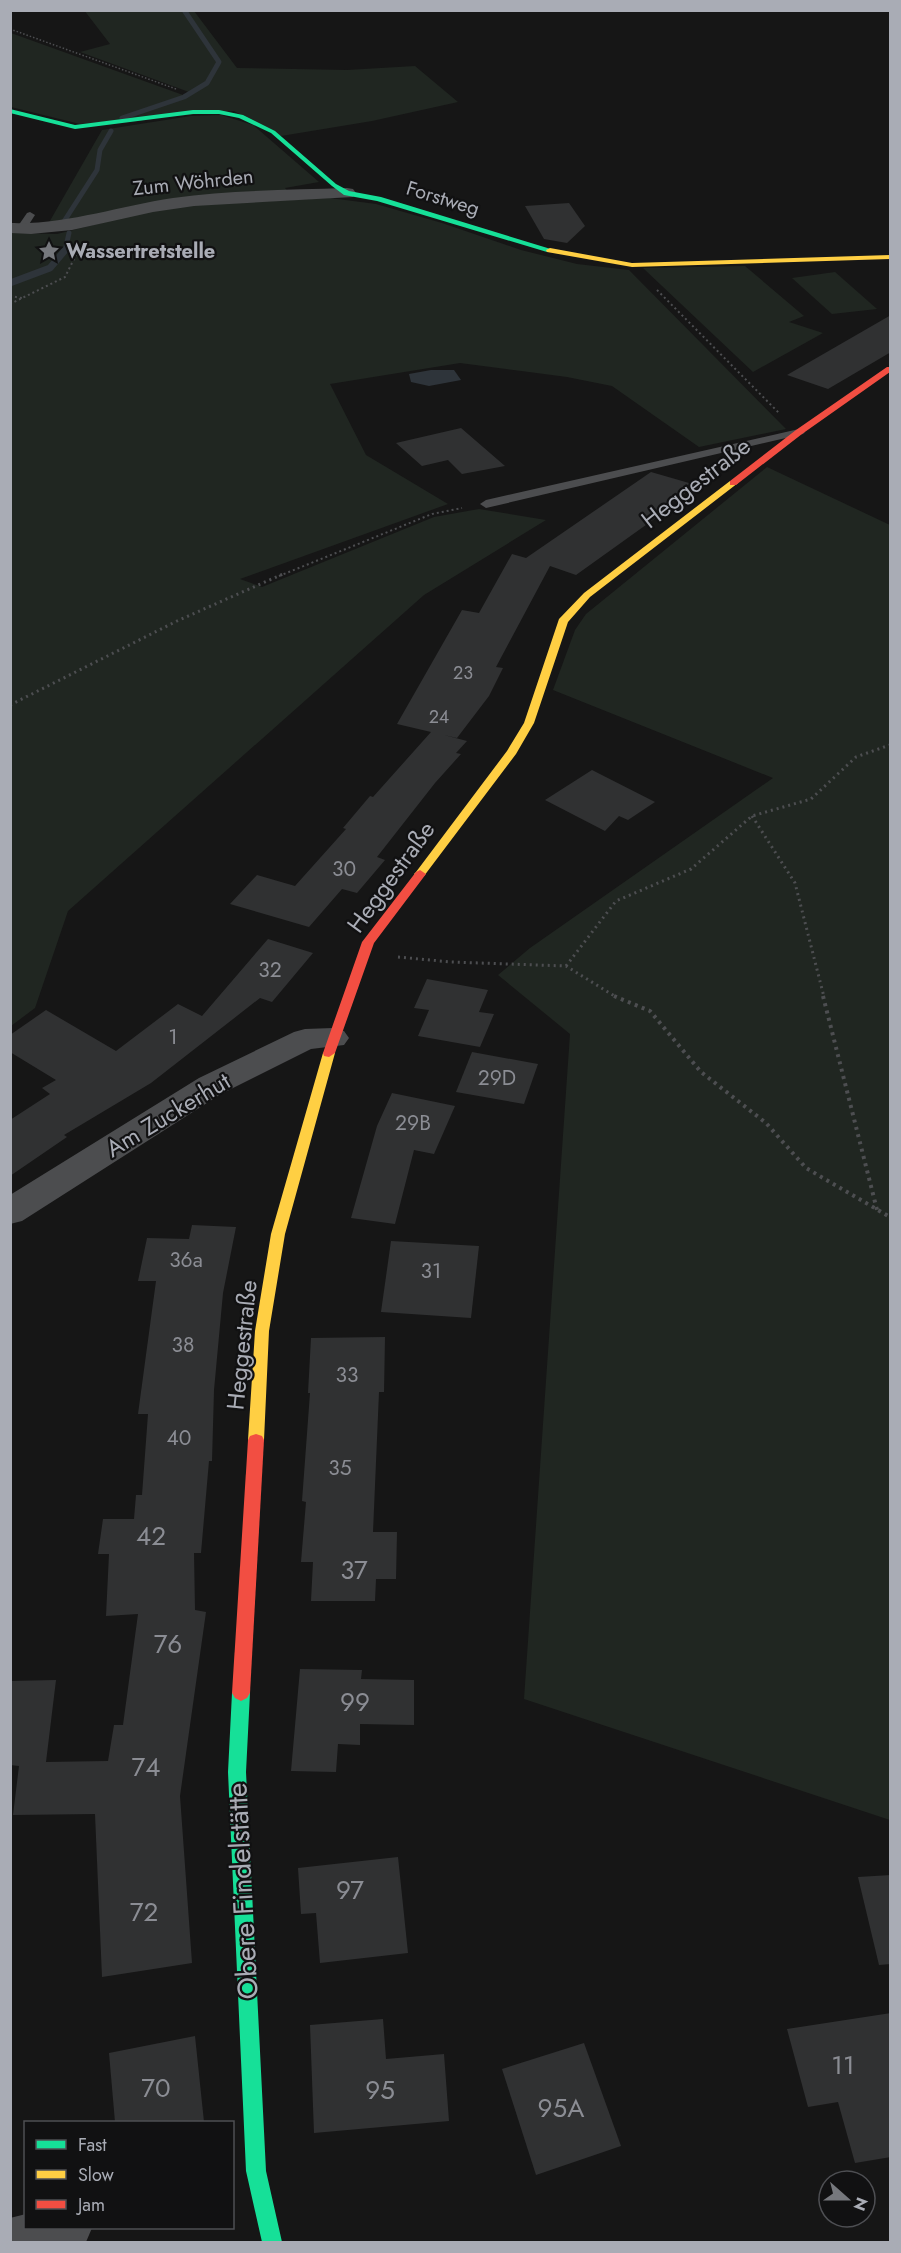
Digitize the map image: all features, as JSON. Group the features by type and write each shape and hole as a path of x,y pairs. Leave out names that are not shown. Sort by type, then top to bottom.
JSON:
{"street":[{"name":"Forstweg","path":"10,111 75,127 101,126 193,112 230,113 273,132 334,185 347,193 438,216 532,246 632,265 891,257"},
{"name":"Zum Wöhrden","path":"21,224 52,229 173,203 347,193"},
{"name":"Heggestraße","path":"246,1611 262,1331 278,1234 333,1038 368,942 512,752 529,723 563,621 587,595 799,432 891,369"},
{"name":"Am Zuckerhut","path":"10,1212 210,1086 305,1039 333,1038"},
{"name":"Obere Findelstätte","path":"246,1611 237,1772 244,2175 272,2242"},
{"path":"16,2242 62,2229"}],"lane":[{"path":"486,504 799,432"}],"path":[{"path":"10,29 200,98 230,113"},
{"path":"10,304 65,277 92,221"},
{"path":"632,265 799,432"},
{"path":"10,296 23,298"},
{"path":"10,705 177,621 261,583 432,514 486,504"},
{"path":"566,966 616,901 692,869 752,816 811,799 856,757 891,745"},
{"path":"752,816 795,883 877,1210"},
{"path":"364,954 451,963 566,966 619,999 650,1011 701,1072 766,1123 806,1168 891,1217"}],"shaded area":[{"path":"84,10 194,11 237,68 347,70 415,66 458,102 372,121 281,136 234,111 80,124 11,107 11,33 183,95 189,92 80,52 110,44"},
{"path":"221,115 253,125 319,182 285,188 289,193 47,226 102,130 191,116"},
{"path":"330,198 376,204 442,223 521,250 577,264 629,270 786,429 699,447 612,386 567,377 460,363 330,384 366,455 448,504 240,579 262,587 434,517 479,509 546,520 424,595 68,911 35,1008 11,1026 11,233 57,234 146,212 197,205"},
{"path":"745,266 804,316 789,322 823,333 753,372 643,268"},
{"path":"835,272 877,309 832,314 792,278"},
{"path":"431,370 454,370 461,380 429,386 411,382 409,374"},
{"path":"767,467 890,525 890,1820 524,1699 570,1034 498,975 530,948 773,778 553,690 575,630 586,614"}],"building":[{"path":"569,203 585,226 567,243 544,239 525,206"},
{"path":"891,315 891,352 828,389 787,375"},
{"path":"461,428 505,466 462,474 448,460 422,466 396,443"},
{"path":"651,472 696,485 661,511 664,512 576,575 550,566 496,667 503,668 489,696 457,738 444,735 467,741 456,753 461,754 435,783 377,857 385,860 357,893 342,889 309,927 230,904 257,875 295,886 346,829 343,828 370,796 373,797 431,732 397,724 462,610 479,613 512,554 526,558"},
{"path":"592,770 655,802 628,820 619,816 605,831 545,800"},
{"path":"268,939 313,953 272,1002 260,998 151,1083 64,1135 67,1137 10,1176 10,1120 50,1094 42,1088 56,1080 10,1052 10,1035 46,1010 116,1051 178,1004 202,1016"},
{"path":"427,979 488,990 479,1012 494,1014 480,1047 418,1036 429,1010 414,1008"},
{"path":"472,1052 538,1064 524,1104 456,1092"},
{"path":"392,1093 455,1106 434,1154 414,1150 395,1224 351,1218 377,1126"},
{"path":"192,1225 236,1227 223,1293 214,1390 212,1461 209,1461 201,1553 194,1553 195,1610 206,1612 180,1796 192,1963 102,1977 95,1814 13,1815 19,1766 10,1765 10,1681 56,1680 46,1762 108,1761 114,1725 123,1725 138,1614 106,1616 109,1554 98,1554 103,1519 134,1519 136,1495 142,1495 148,1414 138,1414 156,1281 138,1281 147,1238 189,1239"},
{"path":"391,1241 479,1246 471,1318 381,1312"},
{"path":"385,1337 384,1392 379,1392 373,1532 397,1532 396,1579 376,1579 375,1601 311,1601 313,1562 301,1562 306,1502 302,1501 310,1393 308,1393 311,1338"},
{"path":"300,1669 362,1670 361,1679 414,1680 414,1725 360,1724 360,1745 338,1744 336,1772 291,1771"},
{"path":"398,1857 408,1953 320,1963 316,1913 301,1914 298,1868"},
{"path":"891,1875 891,1964 879,1965 858,1877"},
{"path":"891,2013 891,2157 855,2163 838,2102 808,2107 787,2029"},
{"path":"383,2019 386,2059 444,2054 449,2121 314,2133 310,2025"},
{"path":"195,2036 204,2121 115,2121 109,2053"},
{"path":"584,2043 621,2146 536,2175 502,2069"}],"waterway":[{"path":"122,118 184,97 207,83 219,62 184,10"},
{"path":"63,223 97,170 100,150 111,131"},
{"path":"65,250 69,233"},
{"path":"10,283 50,268 65,250"}],"traffic: fast":[{"path":"10,111 75,127 193,112 219,112 241,116 273,132 334,185 347,193 378,199 550,250"},
{"path":"241,1693 237,1772 256,2171 272,2242"}],"traffic: slow":[{"path":"550,250 632,265 890,257"},
{"path":"420,874 512,752 529,723 563,621 587,595 733,483"},
{"path":"256,1440 262,1331 278,1234 329,1053"}],"traffic: jam":[{"path":"733,483 799,432 890,369"},
{"path":"329,1053 368,942 420,874"},
{"path":"241,1693 256,1440"}],"place":[{"name":"Wassertretstelle","path":"49,251"}]}
